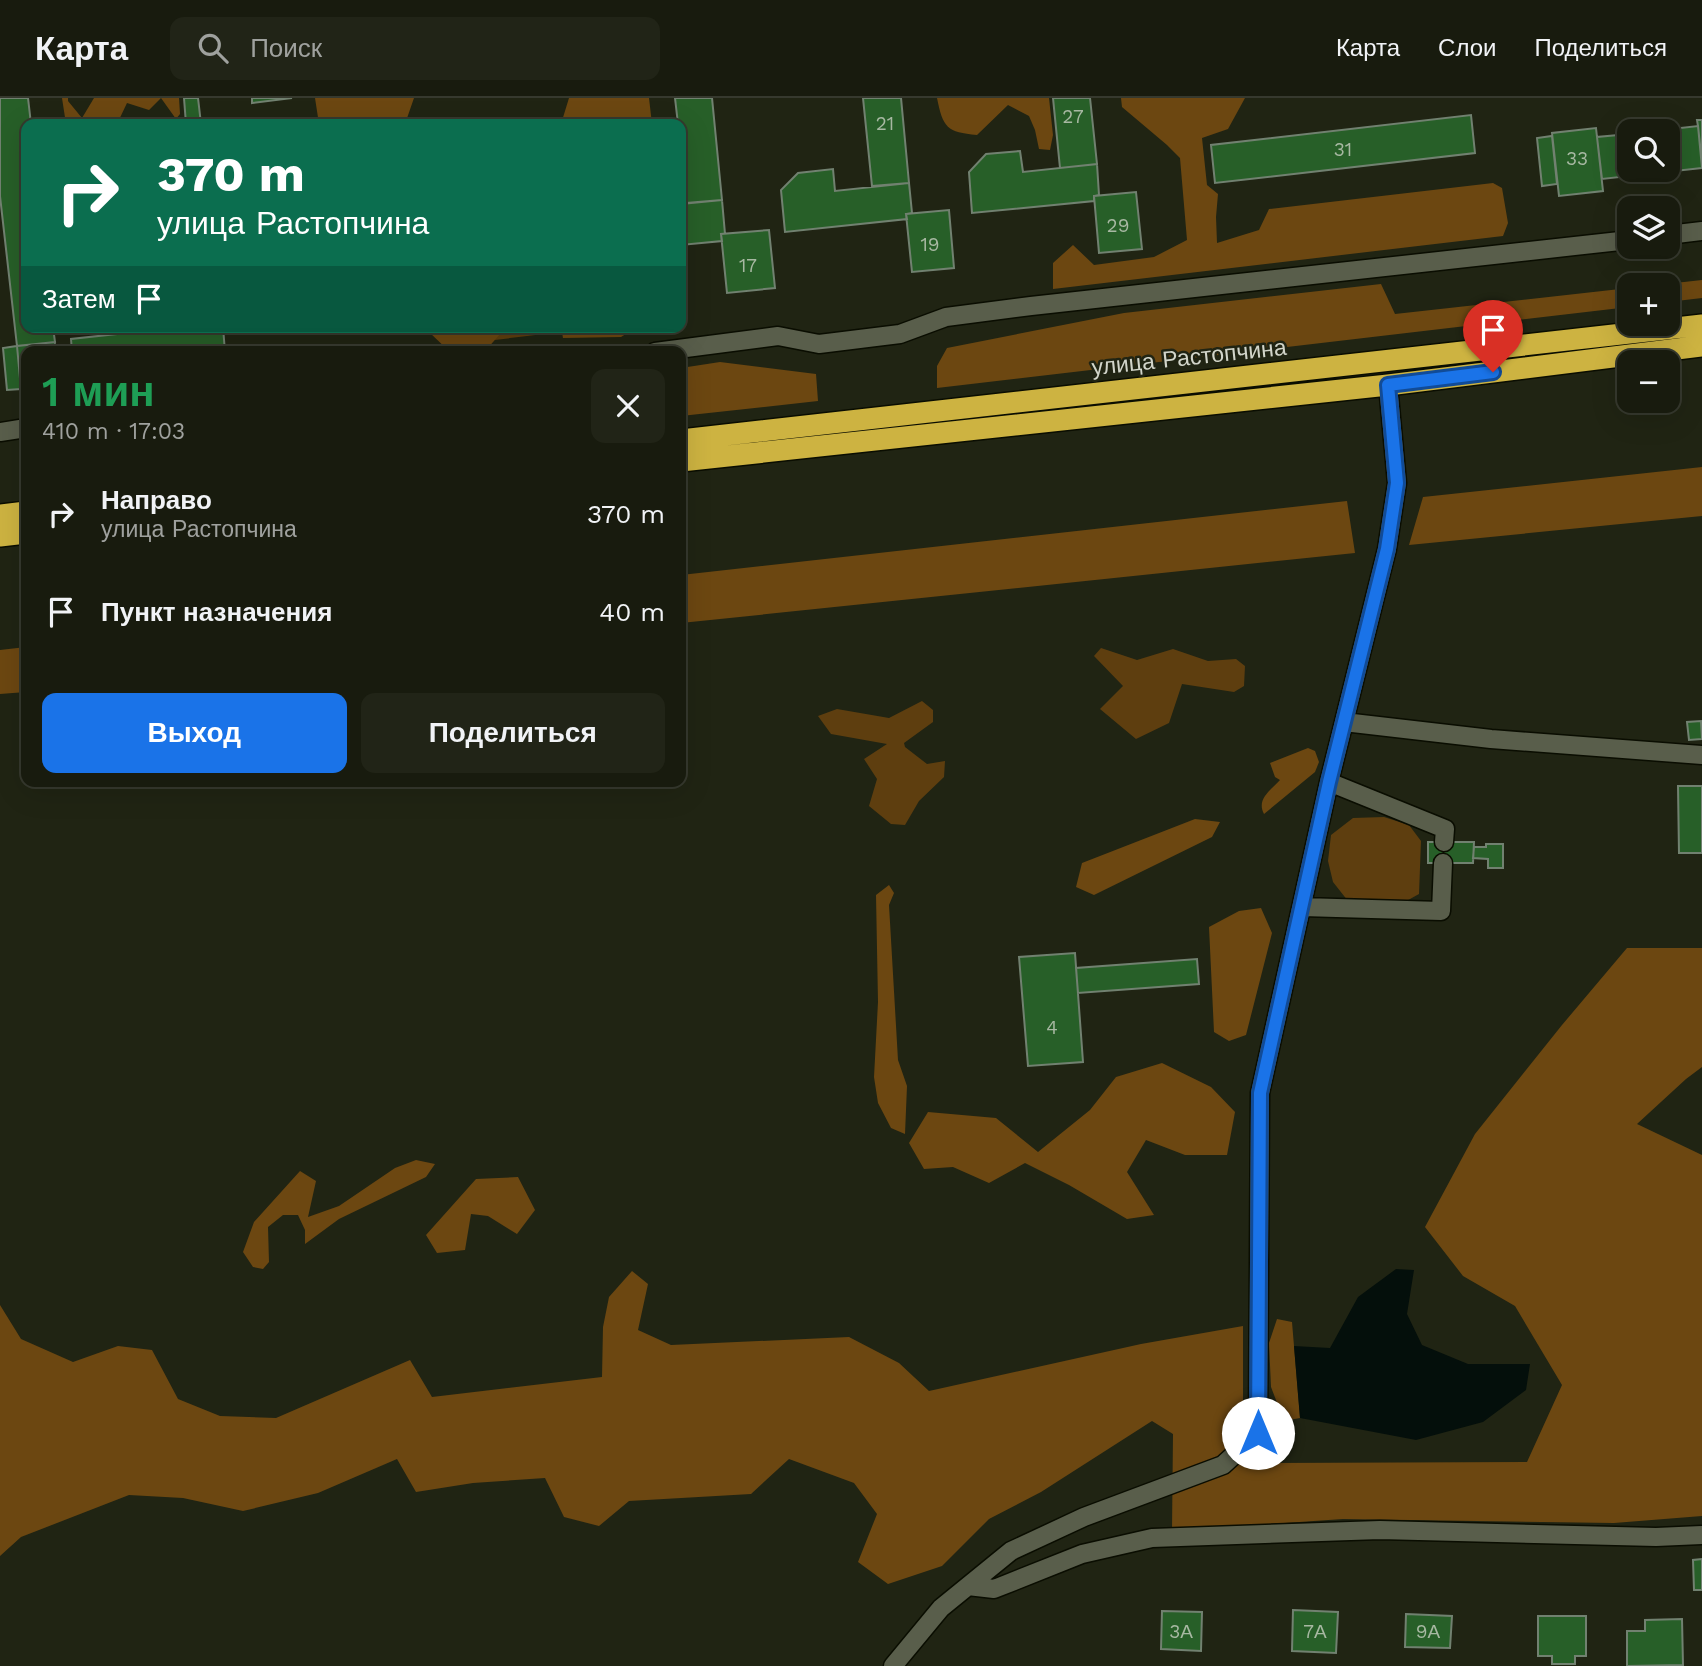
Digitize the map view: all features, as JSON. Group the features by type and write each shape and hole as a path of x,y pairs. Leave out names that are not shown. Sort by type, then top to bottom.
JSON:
{"highway":[{"name":"улица Растопчина","path":"686,439 1702,325"},
{"path":"686,460 1388,385 1702,346"},
{"path":"0,515 21,513"},
{"path":"0,536 21,534"}],"street":[{"path":"1680,234 1702,231"},
{"path":"686,348 778,336 819,344 900,334 946,317 1031,306 1617,241"},
{"path":"893,1666 941,1608 1011,1551 1084,1517 1223,1465 1258,1433 1260,1093 1329,782 1387,549 1397,483 1388,385"},
{"path":"0,432 21,429"},
{"path":"1344,722 1491,738 1702,755"},
{"path":"1329,782 1445,829 1444,842"},
{"path":"1302,907 1441,911 1443,863"},
{"path":"968,1586 994,1589 1082,1554 1152,1538 1380,1531 1656,1537 1702,1535"}],"shaded area":[{"path":"62,98 68,98 82,118 94,98 161,98 149,110 127,103 119,119 65,119"},
{"path":"161,98 179,98 180,114 176,119"},
{"path":"315,98 414,98 407,119 318,119"},
{"path":"569,98 649,98 651,119 563,119"},
{"path":"937,98 1049,98 1053,135 1050,150 1039,149 1029,116 1008,105 977,135 948,127"},
{"path":"1121,98 1245,98 1228,129 1202,138 1207,185 1218,194 1217,243 1259,230 1269,209 1493,183 1502,188 1508,223 1503,236 1053,289 1053,263 1073,245 1094,265 1154,257 1187,240 1180,158 1122,107"},
{"path":"1702,280 1702,298 1680,301 1680,282"},
{"path":"1381,284 1395,314 1617,289 1617,308 937,388 937,366 947,348 1124,313"},
{"path":"430,333 501,333 490,346 444,346"},
{"path":"485,333 553,333 486,341"},
{"path":"562,333 627,333 621,337 563,338"},
{"path":"720,362 816,374 818,401 686,415 686,367"},
{"path":"1702,467 1702,516 1409,545 1423,497"},
{"path":"1347,501 1355,553 686,622 686,574"},
{"path":"21,648 21,692 0,694 0,650"},
{"path":"1101,648 1137,660 1173,649 1208,661 1236,659 1245,666 1244,686 1234,692 1182,684 1169,723 1136,739 1100,709 1123,686 1094,656"},
{"path":"922,701 933,710 933,722 904,743 905,747 927,764 945,761 944,777 919,801 905,825 891,824 869,806 877,779 864,759 887,744 831,734 818,716 837,709 889,718"},
{"path":"1308,748 1315,751 1319,762 1315,772 1264,814 1263,799 1280,780 1275,777 1270,763"},
{"path":"1384,817 1409,825 1421,841 1419,894 1401,904 1348,901 1333,882 1328,861 1331,835 1353,818"},
{"path":"1195,819 1220,822 1212,837 1094,895 1076,887 1082,863"},
{"path":"889,885 894,893 889,905 898,1060 907,1086 905,1134 891,1128 878,1103 874,1077 878,1002 876,895"},
{"path":"1261,908 1272,933 1246,1035 1229,1041 1214,1032 1209,927 1239,911"},
{"path":"1627,948 1702,948 1702,1067 1637,1124 1702,1155 1702,1516 1614,1523 1343,1519 1172,1531 1173,1434 1152,1421 1041,1492 989,1519 942,1566 888,1584 858,1562 877,1514 854,1483 789,1459 751,1494 629,1501 599,1526 564,1517 545,1478 473,1483 416,1492 397,1459 318,1493 243,1511 183,1498 129,1495 21,1537 0,1556 0,1305 21,1339 73,1362 118,1346 152,1350 178,1399 220,1416 276,1418 410,1360 432,1397 602,1377 603,1327 609,1297 632,1271 648,1284 638,1330 671,1345 849,1337 899,1363 929,1391 1141,1344 1243,1326 1243,1422 1247,1463 1527,1462 1562,1385 1515,1306 1463,1276 1425,1227 1475,1134"},
{"path":"1162,1063 1211,1087 1235,1112 1227,1155 1185,1155 1146,1140 1127,1172 1154,1215 1127,1219 1025,1163 989,1183 953,1167 924,1169 909,1143 928,1112 996,1118 1038,1152 1090,1110 1116,1077"},
{"path":"416,1160 435,1164 426,1177 339,1219 305,1244 305,1230 298,1215 283,1215 268,1227 269,1262 263,1269 253,1267 243,1252 254,1222 300,1171 316,1181 308,1217 339,1206 395,1168"},
{"path":"518,1177 535,1210 517,1234 488,1216 471,1214 465,1250 437,1253 426,1235 476,1179"},
{"path":"1396,1269 1414,1270 1407,1314 1422,1345 1468,1364 1530,1364 1526,1390 1483,1422 1416,1440 1300,1418 1294,1346 1330,1348 1358,1297"},
{"path":"1277,1319 1292,1322 1300,1418 1284,1421 1271,1387 1269,1343"}],"building":[{"path":"0,98 28,98 30,119 21,119 21,333 54,333 55,342 17,346 0,196"},
{"path":"184,98 198,98 200,119 186,119"},
{"path":"252,98 292,98 252,103"},
{"path":"675,98 712,98 722,200 686,203 686,119 677,119"},
{"path":"863,98 901,98 909,183 872,186"},
{"path":"1053,98 1090,98 1097,164 1060,168"},
{"path":"1471,115 1475,153 1215,183 1211,145"},
{"path":"1697,120 1702,120 1702,163 1698,126"},
{"path":"1698,126 1702,168 1680,170 1680,128"},
{"path":"1596,128 1603,191 1559,196 1552,133"},
{"path":"1617,135 1617,177 1602,179 1597,137"},
{"path":"1552,136 1557,184 1542,186 1537,138"},
{"path":"1020,151 1023,172 1097,164 1099,195 1094,196 1094,201 972,213 969,172 986,154"},
{"path":"833,169 835,191 909,183 912,213 906,214 907,219 785,232 781,190 798,173"},
{"path":"1136,192 1142,249 1099,253 1094,196"},
{"path":"722,200 725,234 721,234 722,241 686,245 686,204"},
{"path":"949,210 954,268 912,272 906,214"},
{"path":"769,230 775,288 727,293 721,234"},
{"path":"126,333 223,333 225,346 72,346 71,339"},
{"path":"55,342 55,346 21,346 21,389 17,346"},
{"path":"17,346 21,389 7,390 3,348"},
{"path":"1701,721 1702,739 1689,740 1687,722"},
{"path":"1678,786 1702,786 1702,853 1679,853"},
{"path":"1428,842 1474,842 1473,863 1428,863"},
{"path":"1486,844 1503,844 1503,868 1488,868 1488,859 1473,858 1474,847 1486,847"},
{"path":"1075,953 1083,1062 1028,1066 1019,957"},
{"path":"1197,959 1199,984 1078,993 1076,968"},
{"path":"1702,1559 1702,1590 1694,1590 1693,1560"},
{"path":"1293,1610 1338,1612 1336,1653 1292,1651"},
{"path":"1162,1611 1202,1612 1201,1651 1161,1649"},
{"path":"1406,1614 1452,1616 1450,1648 1405,1647"},
{"path":"1538,1616 1586,1616 1586,1656 1575,1656 1575,1664 1552,1664 1552,1656 1538,1656"},
{"path":"1682,1619 1683,1665 1627,1666 1627,1631 1645,1631 1645,1620"}],"route":[{"path":"1258,1433 1260,1093 1329,782 1387,549 1397,483 1388,385 1493,372"}]}
